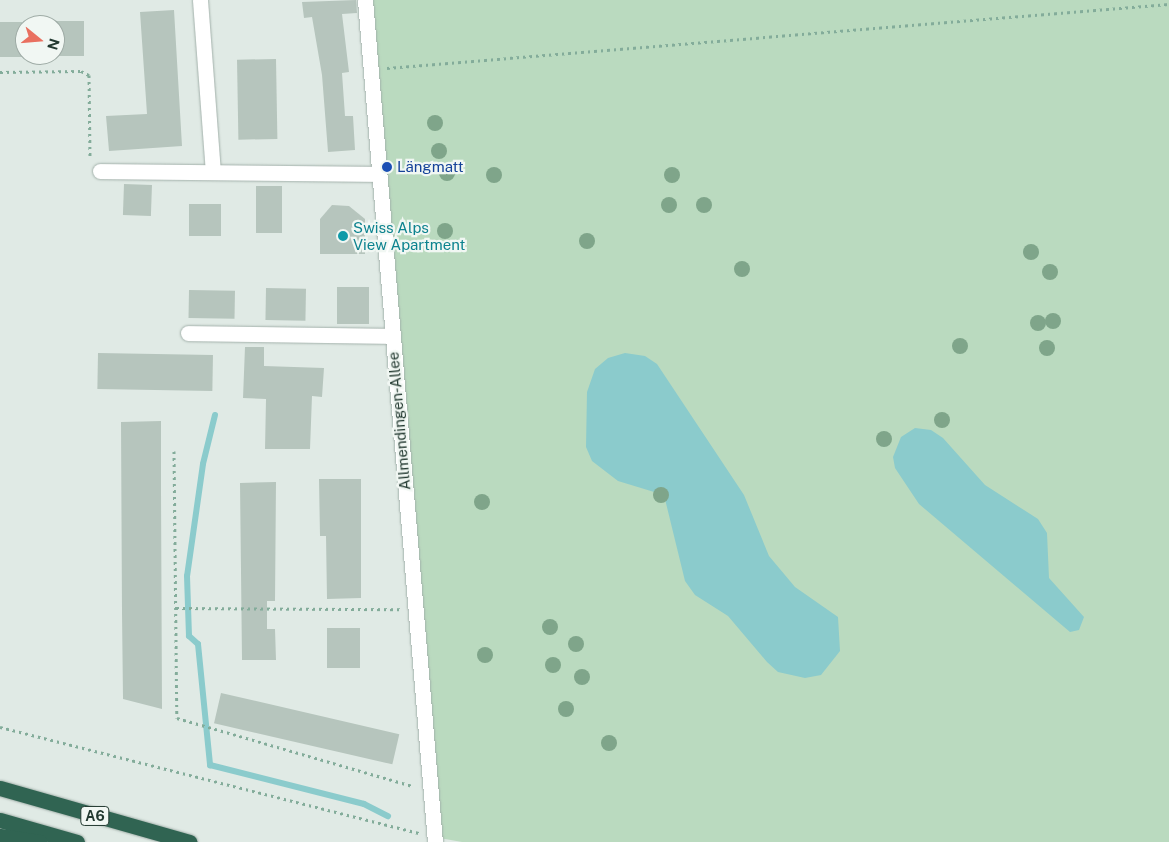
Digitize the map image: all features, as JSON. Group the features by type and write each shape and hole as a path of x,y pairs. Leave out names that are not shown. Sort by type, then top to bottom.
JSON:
{"highway":[{"name":"A6","path":"0,788 189,842"},
{"name":"A6","path":"0,820 77,842"},
{"path":"0,836 40,842"}],"street":[{"path":"200,0 213,172"},
{"name":"Allmendingen-Allee","path":"366,0 378,174 435,840"},
{"path":"100,172 378,174"},
{"path":"188,333 392,336"}],"path":[{"path":"370,69 1169,4"},
{"path":"0,72 81,71 89,75 90,162 100,172"},
{"path":"174,451 177,718 430,791"},
{"path":"176,608 415,609"},
{"path":"0,727 435,840"}],"green space":[{"path":"365,0 1169,0 1169,842 462,842 434,837"}],"water":[{"path":"625,353 645,356 657,364 744,495 769,556 795,587 838,617 840,651 821,675 805,678 778,672 767,662 728,616 695,595 685,581 664,495 618,481 592,461 586,447 587,392 595,369 608,358"},
{"path":"915,428 931,430 943,438 985,485 1038,519 1047,533 1049,578 1084,617 1079,630 1070,632 919,504 895,468 893,457 901,437"}],"building":[{"path":"356,0 357,13 342,14 349,72 342,73 345,116 353,116 355,150 328,152 322,75 312,17 304,18 302,2"},
{"path":"174,10 182,146 109,151 106,116 147,114 140,12"},
{"path":"65,21 84,21 84,56 65,56"},
{"path":"0,22 15,22 15,57 0,57"},
{"path":"276,59 277,139 238,140 237,60"},
{"path":"124,184 152,185 151,216 123,215"},
{"path":"256,186 282,186 282,233 256,233"},
{"path":"189,204 221,204 221,236 189,236"},
{"name":"Swiss Alps View Apartment","path":"332,205 349,206 365,219 365,254 320,254 320,219"},
{"path":"337,287 369,287 369,324 337,324"},
{"path":"266,288 306,289 305,321 265,320"},
{"path":"189,290 235,291 235,319 189,318"},
{"path":"245,347 264,347 264,366 324,368 322,397 312,396 310,449 265,449 266,399 243,398"},
{"path":"98,353 213,355 212,391 97,389"},
{"path":"161,421 162,709 123,699 121,422"},
{"path":"319,479 361,479 361,598 327,599 326,536 320,536"},
{"path":"276,482 275,601 267,601 267,629 275,629 276,660 242,660 240,483"},
{"path":"327,628 360,628 360,668 327,668"},
{"path":"221,693 399,734 392,764 214,723"}],"waterway":[{"path":"215,415 203,464 187,576 189,636 198,644 210,765 364,804 388,816"}],"place":[{"name":"Längmatt","path":"387,167"},
{"name":"Swiss Alps View Apartment","path":"343,236"}]}
